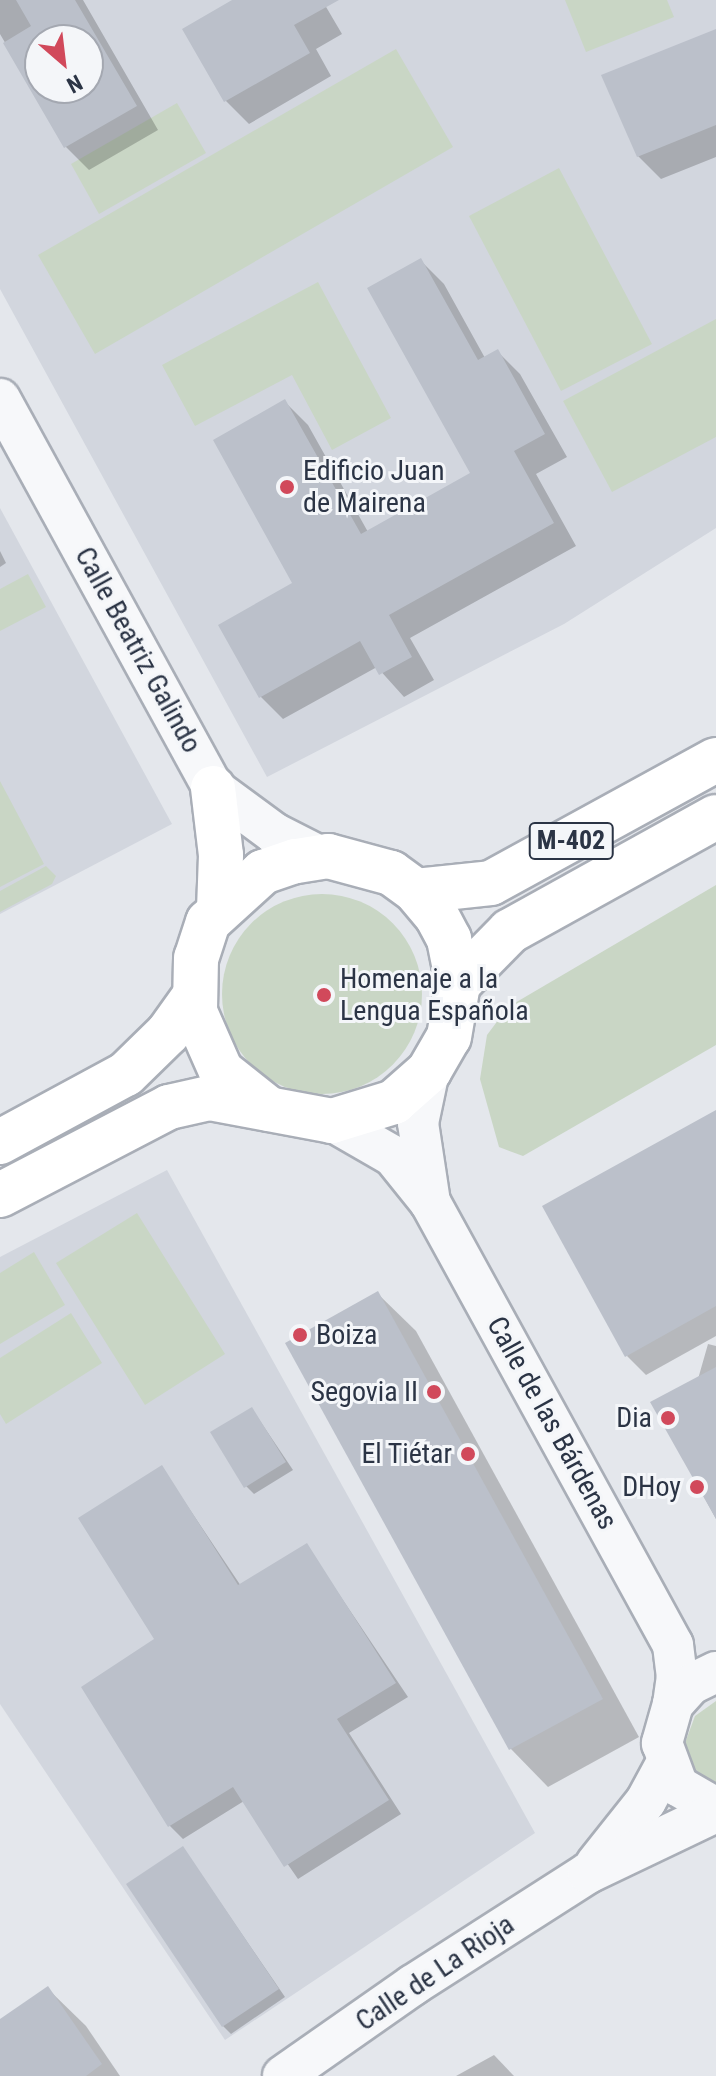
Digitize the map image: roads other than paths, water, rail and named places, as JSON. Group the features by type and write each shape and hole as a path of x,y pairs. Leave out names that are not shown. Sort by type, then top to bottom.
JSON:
{"highway":[{"name":"M-402","path":"416,891 491,883 716,760"},
{"path":"213,788 229,900"},
{"name":"M-402","path":"458,984 510,931 716,817"},
{"path":"0,1142 126,1074 168,1033 195,978 208,922 263,872 321,857 360,862 391,873 416,891 449,939 458,984 449,1037 429,1071 394,1102 332,1121 209,1098 169,1107 0,1195"},
{"path":"195,978 206,1043 221,1071 269,1109"}],"street":[{"name":"Calle Beatriz Galindo","path":"0,399 213,788 274,833 321,857"},
{"name":"Calle de las Bárdenas","path":"429,1071 418,1123 430,1202"},
{"name":"Calle de las Bárdenas","path":"332,1121 393,1156 430,1202 673,1645 677,1676 673,1704 663,1733 666,1764"},
{"path":"673,1645 716,1661"},
{"path":"673,1704 691,1684 716,1672"},
{"path":"666,1764 678,1786 716,1810"},
{"name":"Calle de La Rioja","path":"588,1873 646,1801 666,1764"},
{"name":"Calle de La Rioja","path":"283,2076 413,1985 588,1873 716,1810"}],"place":[{"name":"Edificio Juan de Mairena","path":"287,487"},
{"name":"Homenaje a la Lengua Española","path":"324,995"},
{"name":"Boiza","path":"300,1335"},
{"name":"Segovia II","path":"434,1392"},
{"name":"Dia","path":"668,1418"},
{"name":"El Tiétar","path":"468,1454"},
{"name":"DHoy","path":"697,1487"}]}
